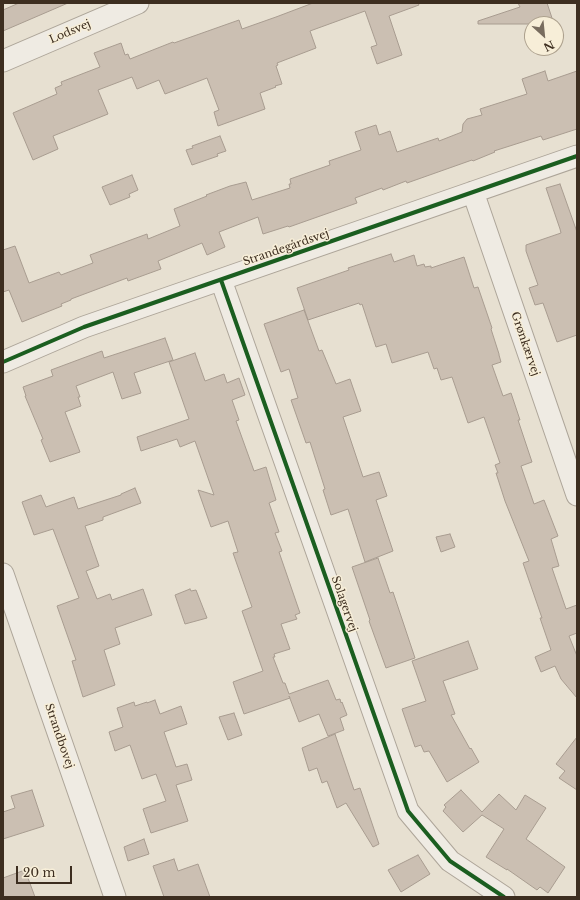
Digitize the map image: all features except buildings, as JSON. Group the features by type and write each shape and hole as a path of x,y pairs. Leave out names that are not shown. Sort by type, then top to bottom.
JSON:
{"street":[{"name":"Lodsvej","path":"3,61 138,3"},
{"name":"Strandegårdsvej","path":"3,362 84,327 577,156"},
{"name":"Grønkærvej","path":"473,192 577,496"},
{"name":"Solagervej","path":"221,280 408,811 450,861 504,897"},
{"name":"Strandbovej","path":"3,574 115,897"}],"cycle path":[{"path":"3,362 84,327 577,156"},
{"path":"221,280 408,811 450,861 504,897"}]}
